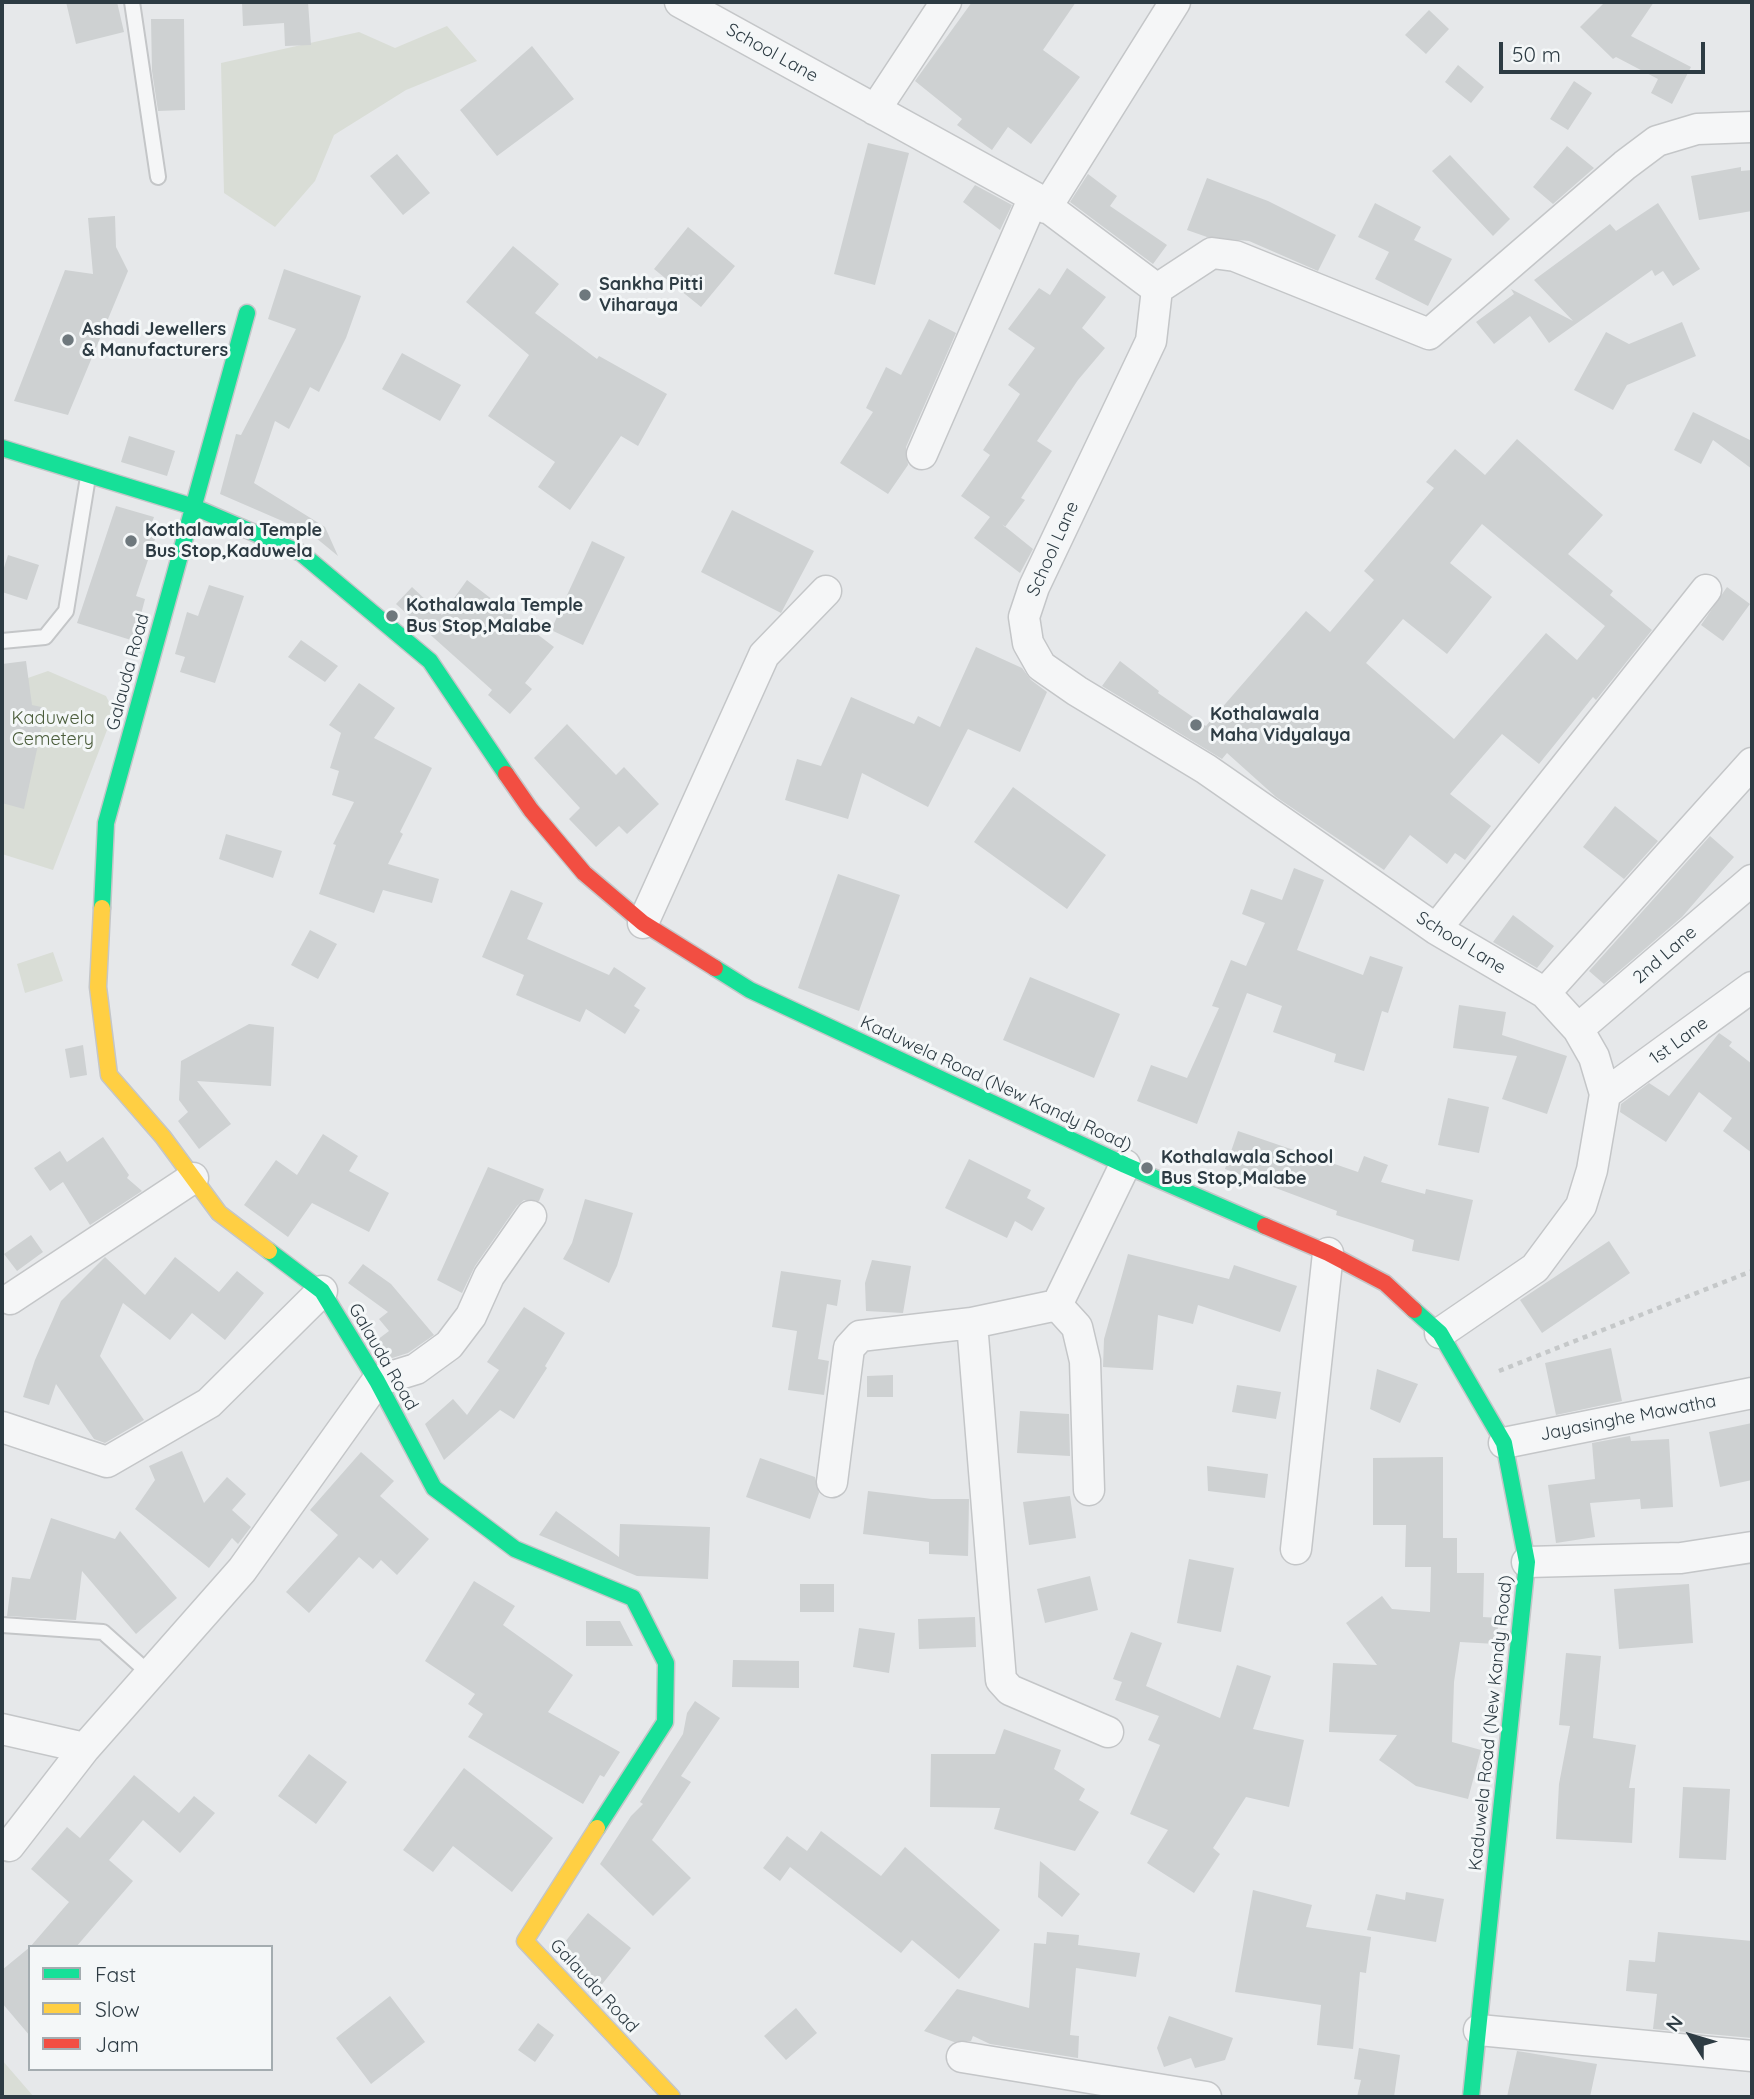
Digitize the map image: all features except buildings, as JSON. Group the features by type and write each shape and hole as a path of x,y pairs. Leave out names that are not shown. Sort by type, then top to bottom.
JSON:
{"main road":[{"name":"Galauda Road","path":"247,313 106,823 98,987 109,1074 163,1137 219,1213 322,1291 377,1381 434,1488 515,1549 633,1598 666,1663 665,1722 525,1941 672,2097"},
{"name":"Kaduwela Road (New Kandy Road)","path":"2,448 194,507 301,554 430,662 531,810 584,873 643,923 750,990 1125,1165 1328,1253 1385,1283 1440,1333 1471,1382 1504,1443 1527,1562 1471,2097"}],"street":[{"name":"School Lane","path":"680,2 1040,202 1157,289 1151,341 1034,587 1024,617 1028,643 1041,666 1077,691 1206,769 1436,929 1545,993 1578,1030 1594,1057 1605,1094 1592,1170 1581,1206 1535,1268 1440,1333"},
{"path":"875,110 946,2"},
{"path":"922,454 1040,202 1175,2"},
{"path":"1157,289 1212,253 1235,256 1429,334 1625,165 1657,141 1698,129 1752,127"},
{"path":"1436,929 1706,590"},
{"path":"643,923 764,655 826,591"},
{"path":"1545,993 1752,763"},
{"name":"2nd Lane","path":"1578,1030 1752,880"},
{"name":"1st Lane","path":"1605,1094 1752,988"},
{"path":"1057,1305 1125,1165"},
{"path":"10,1299 193,1178"},
{"path":"9,1846 85,1748 242,1570 377,1381 416,1368 449,1345 471,1316 489,1276 531,1216"},
{"path":"1296,1549 1328,1253"},
{"path":"2,1427 107,1461 209,1403 322,1291"},
{"path":"832,1482 849,1348 860,1336 972,1324 1057,1305"},
{"path":"1057,1305 1077,1326 1085,1361 1089,1490"},
{"path":"972,1324 1001,1680 1010,1690 1108,1732"},
{"name":"Jayasinghe Mawatha","path":"1504,1443 1752,1393"},
{"path":"1527,1562 1681,1559 1752,1547"},
{"path":"2,1728 85,1748"},
{"path":"1479,2030 1752,2056"},
{"path":"962,2057 1206,2097"}],"lane":[{"path":"132,2 158,177"},
{"path":"2,641 45,636 66,611 88,476"},
{"path":"2,1625 103,1632 150,1674"}],"path":[{"path":"1471,1382 1752,1271"}],"green space":[{"path":"447,26 477,61 406,90 334,135 315,181 275,227 224,193 221,63 359,32 395,48"},
{"name":"Kaduwela Cemetery","path":"48,671 106,696 114,712 53,870 2,854 2,687"},
{"path":"53,952 63,981 25,993 17,964"},
{"path":"2,2060 34,2097 2,2097"}],"traffic: fast":[{"path":"102,908 106,823 247,313"},
{"path":"2,448 194,507 301,553 430,661 506,774"},
{"path":"715,968 750,990 1125,1165 1265,1226"},
{"path":"269,1251 322,1291 377,1381 434,1488 515,1549 633,1598 666,1663 665,1722 597,1828"},
{"path":"1414,1310 1440,1333 1504,1443 1527,1562 1471,2097"}],"traffic: slow":[{"path":"102,908 98,987 109,1075 163,1137 219,1213 269,1251"},
{"path":"597,1828 525,1941 672,2097"}],"traffic: jam":[{"path":"506,774 531,810 584,873 643,923 715,968"},
{"path":"1265,1226 1328,1253 1385,1283 1414,1310"}],"place":[{"name":"Sankha Pitti Viharaya","path":"585,295"},
{"name":"Ashadi Jewellers & Manufacturers","path":"68,340"},
{"name":"Kothalawala Temple Bus Stop,Kaduwela","path":"131,541"},
{"name":"Kothalawala Temple Bus Stop,Malabe","path":"392,616"},
{"name":"Kothalawala Maha Vidyalaya","path":"1196,725"},
{"name":"Kothalawala School Bus Stop,Malabe","path":"1147,1168"}]}
